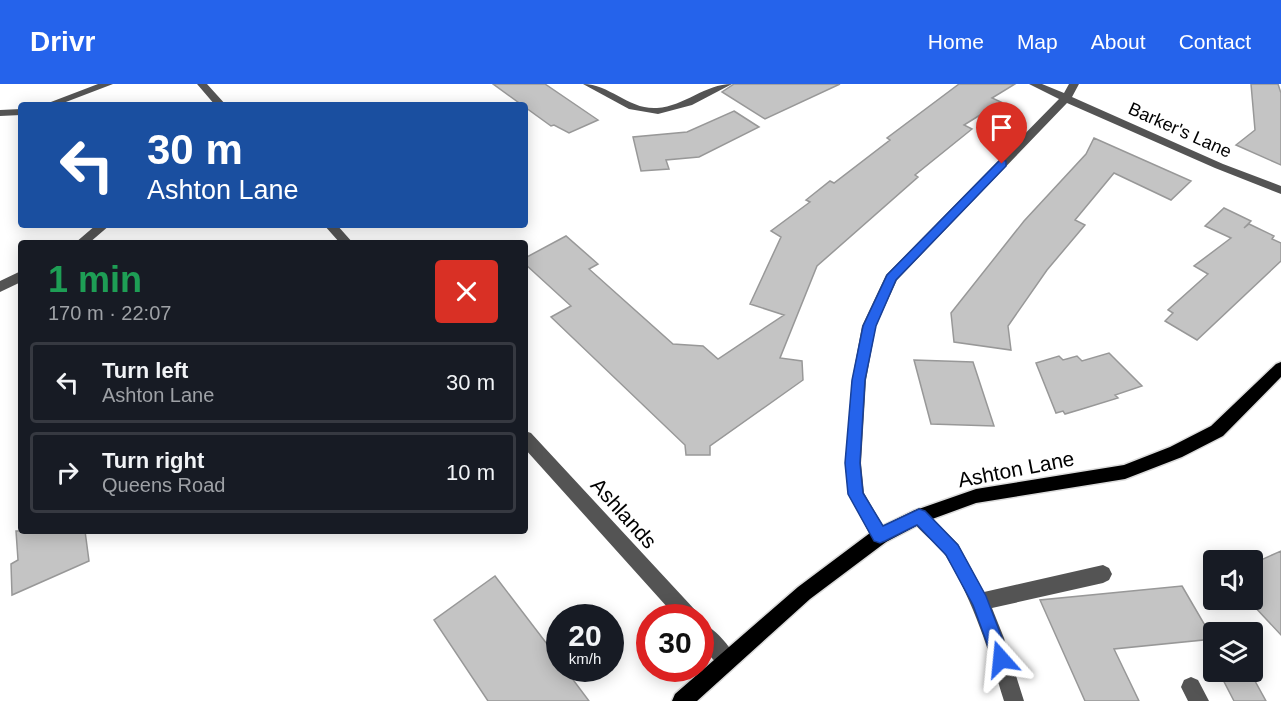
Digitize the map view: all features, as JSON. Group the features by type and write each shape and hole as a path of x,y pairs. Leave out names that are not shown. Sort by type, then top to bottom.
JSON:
{"main road":[{"name":"Ashton Lane","path":"682,701 804,593 880,536 919,516 976,496 1125,472 1176,452 1217,431 1281,368"}],"street":[{"path":"57,102 108,84"},
{"path":"202,84 218,102"},
{"path":"588,84 634,107 649,111 669,109 727,84"},
{"name":"Barker's Lane","path":"1034,84 1219,166 1281,190"},
{"path":"880,536 856,494 853,463 859,380 869,326 891,278 1066,98 1074,84"},
{"path":"0,113 18,112"},
{"path":"85,240 100,228"},
{"path":"333,228 344,240"},
{"path":"0,286 18,277"},
{"name":"Ashlands","path":"528,441 676,604"},
{"path":"919,516 952,550 980,602 995,638 1014,701"},
{"path":"980,602 1103,574"},
{"path":"714,646 727,660"}],"building":[{"path":"493,84 545,84 598,120 569,133 554,125 551,126 528,109 528,102 518,102"},
{"path":"734,84 840,84 765,119 722,92"},
{"path":"959,84 1015,84 992,98 1001,102 964,125 972,129 915,175 918,177 817,266 780,358 802,361 803,380 710,446 710,455 686,455 685,445 551,317 571,306 528,267 528,256 566,236 598,264 589,269 673,344 703,346 718,359 784,315 750,304 781,237 771,231 810,202 806,200 830,181 834,183 890,140 887,138"},
{"path":"1251,84 1278,84 1281,93 1281,165 1236,145 1255,130"},
{"path":"734,111 759,127 699,157 666,160 669,169 641,171 633,137 687,132"},
{"path":"1094,138 1191,181 1171,200 1114,173 1075,220 1085,225 1047,270 1008,326 1011,350 954,342 951,313 1024,221 1086,154"},
{"path":"1224,208 1251,221 1244,228 1249,224 1274,236 1272,239 1281,243 1281,261 1197,340 1165,321 1173,313 1168,310 1208,274 1194,266 1231,238 1205,226"},
{"path":"1109,353 1142,386 1115,395 1118,398 1065,414 1063,411 1056,413 1036,363 1059,356 1063,360 1077,356 1082,361"},
{"path":"914,360 973,362 994,426 931,424"},
{"path":"16,531 18,534 85,534 89,561 12,595 11,564 18,560"},
{"path":"1281,551 1281,635 1258,610 1263,610 1263,559"},
{"path":"495,576 546,643 546,682 575,682 589,701 488,701 434,620"},
{"path":"1182,586 1203,622 1203,640 1114,649 1139,701 1085,701 1040,600"},
{"path":"1224,682 1256,682 1266,701 1234,701"}],"route":[{"path":"1001,659 980,602 952,550 919,516 880,536 856,494 853,463 859,380 869,326 891,278 1002,164"}]}
